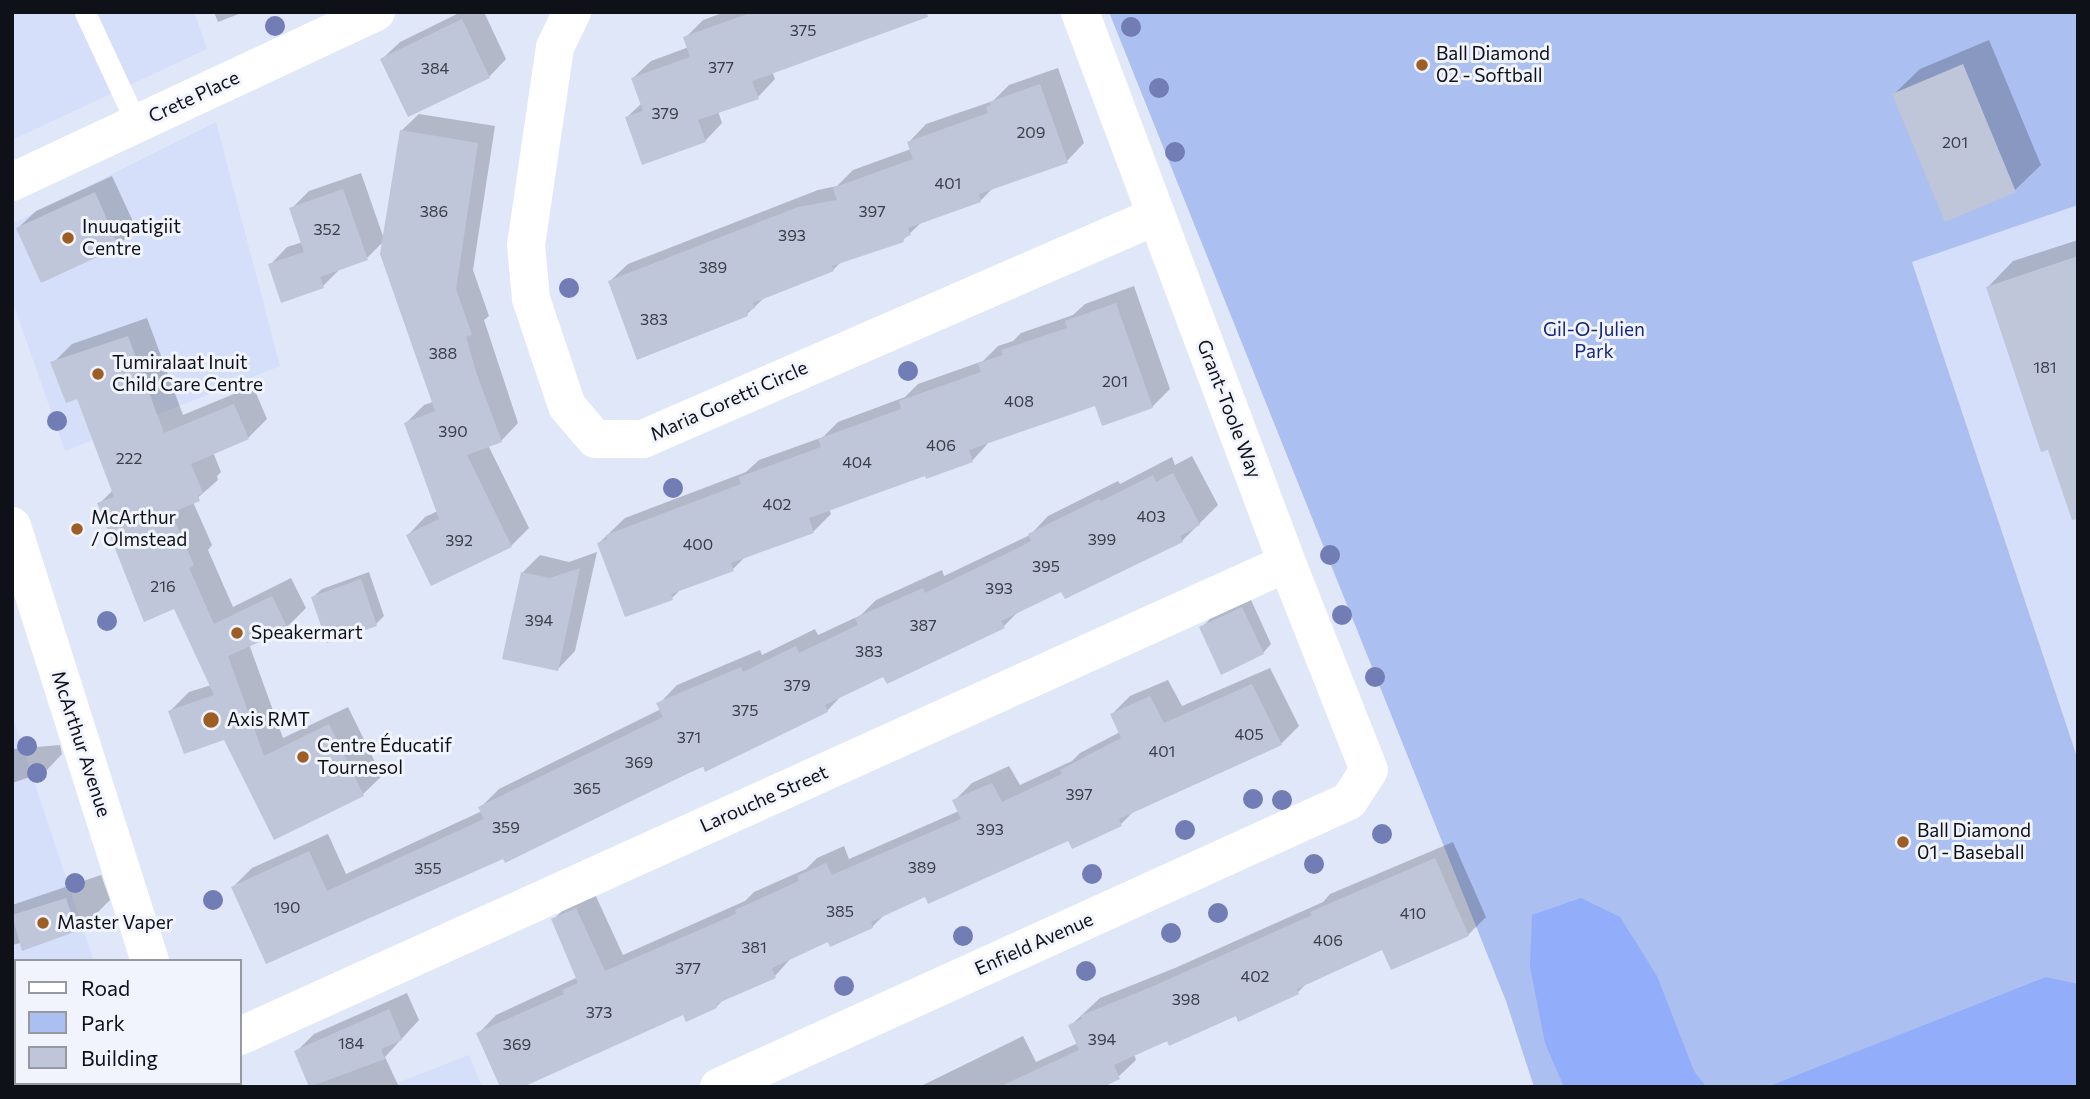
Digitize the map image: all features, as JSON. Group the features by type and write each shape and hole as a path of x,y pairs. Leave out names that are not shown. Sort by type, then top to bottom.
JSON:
{"street":[{"name":"Crete Place","path":"12,182 376,12"},
{"name":"Maria Goretti Circle","path":"572,12 555,47 526,245 531,299 567,406 595,439 643,439 1156,215"},
{"name":"Grant-Toole Way","path":"1080,12 1287,563 1369,770 1349,801"},
{"name":"McArthur Avenue","path":"12,526 149,959"},
{"name":"Larouche Street","path":"242,1035 1287,563"},
{"name":"Enfield Avenue","path":"719,1087 1349,801"}],"lane":[{"path":"85,12 137,124"}],"shaded area":[{"path":"12,12 194,12 207,49 12,140"},
{"path":"216,122 280,366 65,451 12,300 12,224"},
{"path":"2078,205 2078,760 1912,262"},
{"path":"12,715 93,959 14,959 14,1085 136,1087 12,1087"},
{"path":"1581,898 1620,917 1657,976 1694,1071 1706,1087 1564,1087 1545,1043 1530,967 1532,915"},
{"path":"2046,977 2078,984 2078,1087 1767,1087"},
{"path":"469,1055 482,1087 387,1087"}],"green space":[{"name":"Gil-O-Julien Park","path":"1109,12 2078,12 2078,205 1912,262 2078,760 2078,1005 1861,1087 1534,1087 1506,1001"}],"building":[{"path":"753,12 927,12 928,17 752,81 759,99 698,120 706,142 642,165 625,117 643,111 631,78 690,57 683,37"},
{"path":"462,19 490,78 408,117 380,59"},
{"path":"1963,64 2016,192 1945,222 1892,94"},
{"path":"1040,84 1068,163 979,194 981,202 908,228 911,235 903,238 904,242 832,266 834,271 753,303 755,308 747,311 748,316 637,360 608,281 798,207 837,200 833,188 913,159 907,142 988,113 986,107 991,105 989,102"},
{"path":"400,130 478,143 456,289 472,335 466,337 476,372 502,442 467,455 512,547 431,586 406,535 439,519 404,423 435,411 380,254"},
{"path":"343,189 368,260 320,277 324,288 281,303 268,264 304,252 289,208"},
{"name":"Inuuqatigiit Centre","path":"95,192 119,247 41,283 16,228"},
{"path":"2078,256 2078,519 2072,520 2048,450 2041,452 1986,287"},
{"path":"1116,303 1153,408 1102,426 1095,406 969,450 973,462 926,479 925,476 809,518 814,533 731,563 734,571 671,594 673,600 625,617 597,543 607,539 606,535 741,484 739,477 821,447 818,439 901,409 899,401 981,372 978,363 1003,355 1001,350 1067,328 1065,321"},
{"path":"128,336 164,433 234,404 249,439 191,464 203,493 198,495 200,501 171,513 194,565 189,568 214,624 272,596 288,629 228,656 264,756 329,724 364,796 274,840 224,740 184,754 168,711 214,695 174,609 144,622 97,503 114,497 77,399 66,403 50,362"},
{"path":"1173,473 1200,525 1180,536 1183,542 1065,599 1061,592 1001,621 1005,628 887,684 883,677 825,705 828,712 705,772 703,766 505,863 503,859 266,964 231,887 309,851 327,891 484,819 478,807 663,717 656,703 741,667 743,672 796,646 799,653 858,625 855,618 923,588 925,593 1016,549 1031,541 1028,534 1099,499 1101,501 1153,475 1156,482"},
{"path":"580,568 558,671 502,659 521,572 550,578"},
{"path":"361,579 377,626 327,643 311,597"},
{"path":"1242,607 1264,654 1221,675 1199,627"},
{"path":"1252,684 1282,745 1119,819 1122,826 1072,849 1068,841 928,904 925,897 871,922 873,928 830,947 828,942 772,968 776,978 716,1004 717,1008 686,1022 683,1015 523,1087 500,1087 476,1033 564,994 562,990 578,983 551,919 576,908 605,971 736,914 735,910 799,881 797,876 826,863 832,875 961,819 952,800 992,783 1002,802 1062,774 1060,770 1121,738 1110,714 1150,696 1164,723"},
{"path":"1435,858 1469,936 1391,970 1382,950 1297,989 1299,994 1238,1022 1236,1016 1169,1046 1167,1041 1114,1065 1120,1079 1103,1087 999,1087 1079,1050 1068,1025 1082,1019 1080,1016 1156,985 1312,915 1310,912"},
{"name":"Master Vaper","path":"66,898 77,931 22,951 12,915"},
{"path":"389,1009 402,1040 381,1049 385,1059 309,1087 294,1051"}],"place":[{"name":"Ball Diamond 02 - Softball","path":"1422,65"},
{"name":"Inuuqatigiit Centre","path":"68,238"},
{"name":"Tumiralaat Inuit Child Care Centre","path":"98,374"},
{"name":"McArthur / Olmstead","path":"77,529"},
{"name":"Speakermart","path":"237,633"},
{"name":"Axis RMT","path":"211,720"},
{"name":"Centre Éducatif Tournesol","path":"303,757"},
{"name":"Ball Diamond 01 - Baseball","path":"1903,842"},
{"name":"Master Vaper","path":"43,923"}]}
